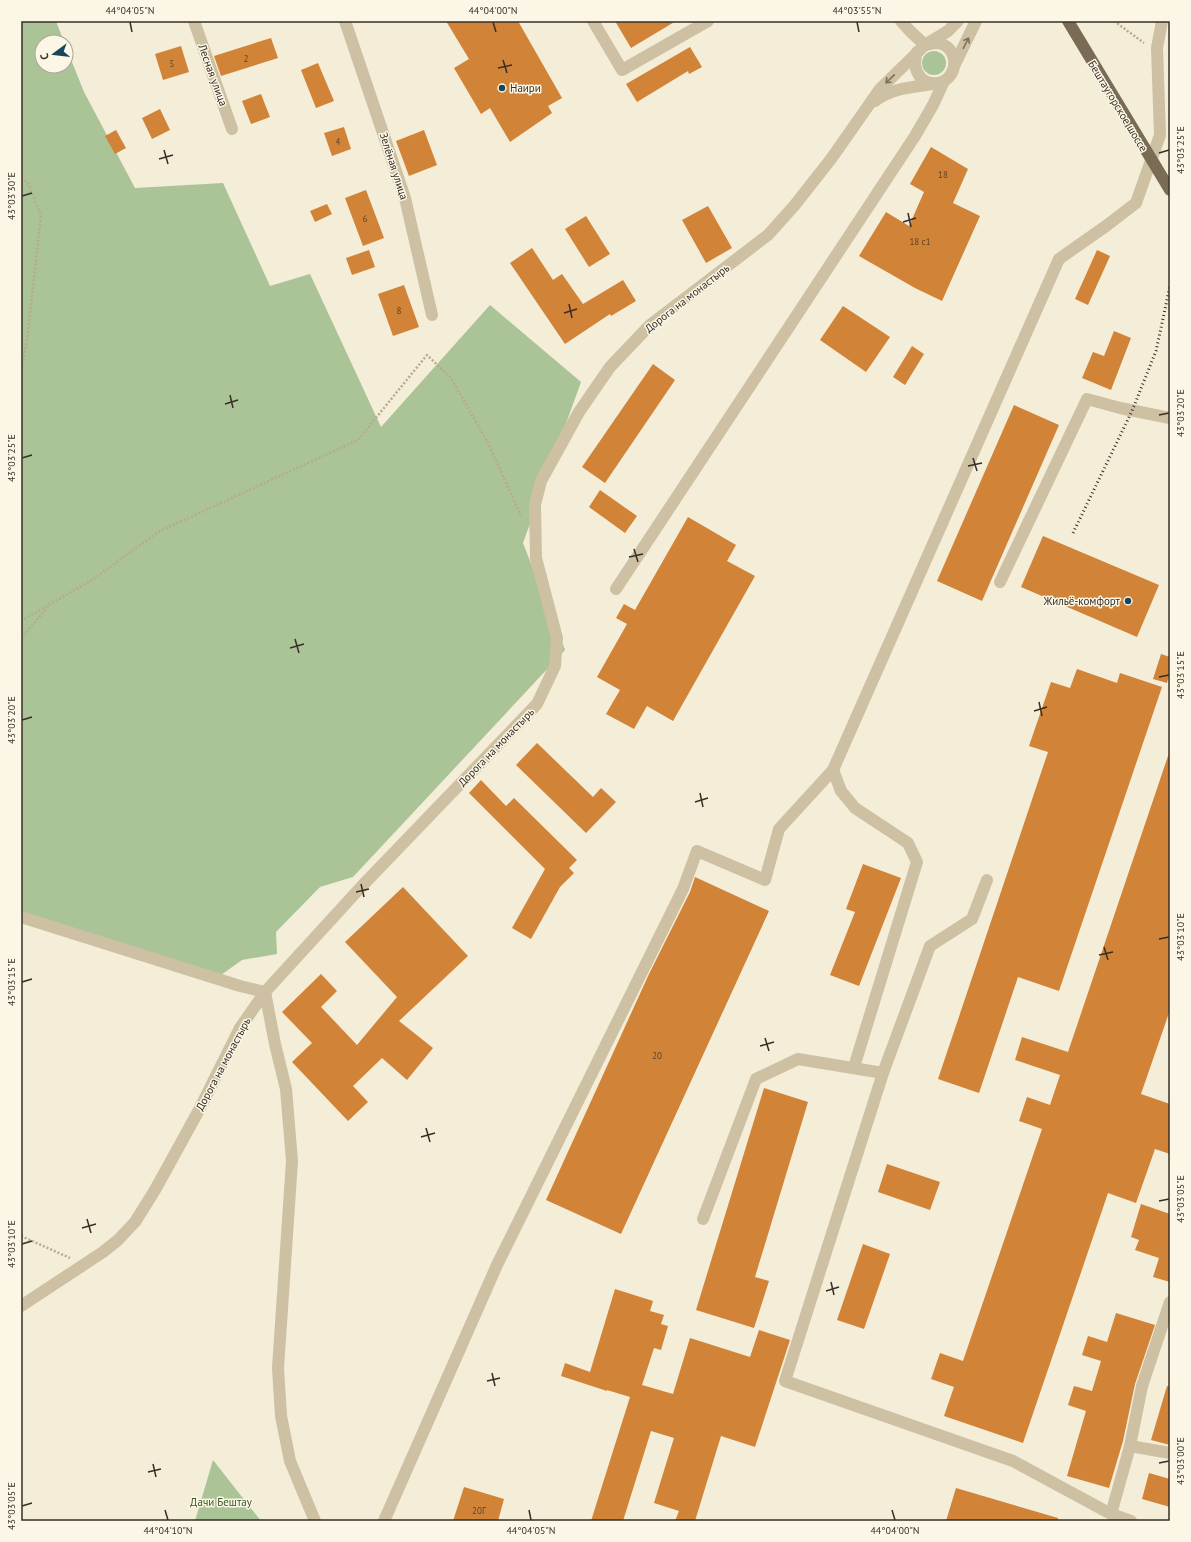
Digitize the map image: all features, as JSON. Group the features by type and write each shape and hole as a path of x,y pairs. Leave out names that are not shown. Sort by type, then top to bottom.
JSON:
{"main road":[{"name":"Бештаугорское шоссе","path":"1068,21 1170,190"}],"street":[{"name":"Лесная улица","path":"194,21 232,129"},
{"name":"Зелёная улица","path":"345,21 405,198 432,315"},
{"path":"593,21 622,70 708,21"},
{"path":"901,21 910,31 921,49"},
{"name":"Дорога на монастырь","path":"21,1306 103,1252 118,1240 135,1222 163,1176 199,1110 240,1028 265,992 361,887 537,704 555,666 557,638 536,558 535,505 541,481 583,406 610,367 650,325 768,235 794,206 831,159 880,89 921,49 948,31 958,21"},
{"path":"866,108 883,95 902,89 939,82 952,74 955,64 976,21"},
{"path":"384,1521 497,1265 683,889 698,851 765,880 779,829 833,770 1059,259 1136,203 1160,135 1158,52 1162,21"},
{"path":"939,82 924,80 917,73 914,62 921,49 936,43 946,46 953,54 955,64"},
{"path":"616,589 915,136 933,105 939,82"},
{"path":"1000,582 1087,399 1120,408 1170,418"},
{"path":"833,770 841,791 855,808 908,843 917,862 854,1067"},
{"path":"987,880 972,920 930,946 883,1073 785,1381 1013,1461 1111,1514 1131,1521"},
{"path":"21,917 240,986 265,992 275,1044 286,1089 292,1161 278,1368 281,1416 290,1461 315,1521"},
{"path":"704,1219 756,1079 798,1059 854,1067 883,1073"},
{"path":"1111,1514 1130,1446 1142,1386 1170,1302"},
{"path":"1130,1446 1170,1453"},
{"path":"306,1521 310,1507"}],"path":[{"path":"1114,21 1158,52"},
{"path":"21,178 28,183 41,215 27,340 21,370"},
{"path":"21,621 95,578 158,532 358,440 427,355 451,378 489,445 524,523"},
{"path":"21,638 49,605"},
{"path":"21,1236 83,1264"}],"green space":[{"path":"21,21 56,21 61,34 34,34 34,74 74,74 74,67 84,92 135,188 223,183 270,286 310,274 381,427 490,305 581,382 523,543 565,650 353,877 320,887 276,932 277,954 242,960 221,975 21,914"},
{"path":"934,51 942,55 946,63 942,71 934,75 926,71 922,63 926,55"},
{"name":"Дачи Бештау","path":"213,1460 261,1521 195,1521"}],"building":[{"name":"Наири","path":"446,21 518,21 562,98 548,106 552,113 510,142 490,108 481,114 454,68 469,59"},
{"path":"615,21 676,21 631,48"},
{"path":"271,38 278,58 221,76 214,56"},
{"path":"181,46 189,72 163,80 155,54"},
{"path":"690,47 702,67 689,74 688,71 637,102 626,84"},
{"path":"318,63 334,101 316,108 301,70"},
{"path":"261,94 270,117 251,124 242,101"},
{"path":"160,109 170,130 152,139 142,118"},
{"path":"344,127 351,149 332,156 324,133"},
{"path":"116,130 126,148 115,154 105,136"},
{"path":"424,130 437,165 409,176 396,141"},
{"path":"931,147 968,169 953,203 980,216 942,301 915,288 859,256 886,212 909,226 924,192 910,184"},
{"path":"366,190 384,238 363,246 345,198"},
{"path":"327,204 332,214 315,222 310,211"},
{"path":"708,206 732,248 706,263 682,220"},
{"path":"586,216 610,254 589,267 565,229"},
{"path":"532,248 553,280 562,274 583,304 623,280 636,301 611,316 610,314 565,344 510,263"},
{"path":"369,250 375,267 352,275 346,258"},
{"path":"1097,250 1110,256 1088,305 1075,299"},
{"path":"404,285 419,327 393,336 378,294"},
{"path":"843,306 890,337 866,372 820,340"},
{"path":"1114,331 1131,338 1111,390 1082,378 1093,352 1104,356"},
{"path":"912,346 924,354 905,385 893,377"},
{"path":"653,364 675,380 605,483 582,467"},
{"path":"1014,405 1059,425 982,601 937,581"},
{"path":"600,490 637,516 625,533 589,507"},
{"path":"688,517 736,545 727,561 755,576 673,721 647,706 634,729 606,714 620,690 597,677 627,624 616,618 624,604 635,610"},
{"path":"1043,536 1159,585 1137,637 1021,587"},
{"path":"1161,654 1170,657 1170,672 1167,683 1153,679"},
{"path":"1077,669 1117,683 1120,673 1162,687 1059,991 1018,977 979,1093 938,1079 1048,752 1029,746 1051,682 1070,688"},
{"path":"537,743 593,797 601,788 616,802 586,833 516,765"},
{"path":"1168,756 1170,757 1170,1010 1141,1094 1170,1104 1170,1154 1155,1149 1136,1203 1108,1193 1023,1443 944,1416 954,1387 931,1379 940,1353 963,1361 1042,1129 1019,1121 1027,1097 1050,1105 1060,1075 1015,1060 1022,1037 1068,1052"},
{"path":"481,780 506,806 514,798 577,860 569,868 574,873 560,887 531,939 512,928 545,869 469,793"},
{"path":"863,864 901,878 859,986 830,975 855,912 846,909"},
{"path":"695,877 769,911 621,1234 546,1200 649,974 690,892"},
{"path":"403,887 468,956 399,1021 433,1048 407,1080 382,1058 353,1086 368,1102 348,1121 292,1062 312,1043 282,1012 321,974 337,991 321,1007 357,1045 397,997 345,942"},
{"path":"764,1088 808,1102 755,1277 769,1281 754,1328 696,1310"},
{"path":"887,1164 940,1182 930,1210 878,1192"},
{"path":"1141,1204 1170,1214 1170,1282 1153,1277 1159,1258 1135,1250 1139,1240 1131,1237"},
{"path":"863,1244 890,1254 864,1329 837,1320"},
{"path":"615,1289 653,1301 650,1311 664,1315 661,1324 668,1326 661,1350 654,1348 642,1385 673,1394 690,1338 750,1357 759,1330 790,1340 755,1447 721,1436 695,1521 675,1521 679,1511 654,1503 674,1438 651,1431 623,1521 591,1521 630,1397 561,1376 565,1363 590,1372"},
{"path":"1116,1313 1155,1325 1135,1384 1123,1441 1109,1488 1067,1476 1086,1411 1068,1405 1074,1386 1092,1391 1101,1361 1082,1355 1088,1336 1107,1342"},
{"path":"1167,1386 1170,1386 1170,1445 1151,1440"},
{"path":"1149,1473 1170,1479 1170,1507 1142,1499"},
{"path":"464,1487 504,1499 498,1521 453,1521"},
{"path":"956,1488 1058,1518 1058,1521 946,1521"}],"railway":[{"path":"1073,533 1132,411 1156,351 1170,286"}],"place":[{"name":"Наири","path":"502,88"},
{"name":"Жильё-комфорт","path":"1128,601"}]}
